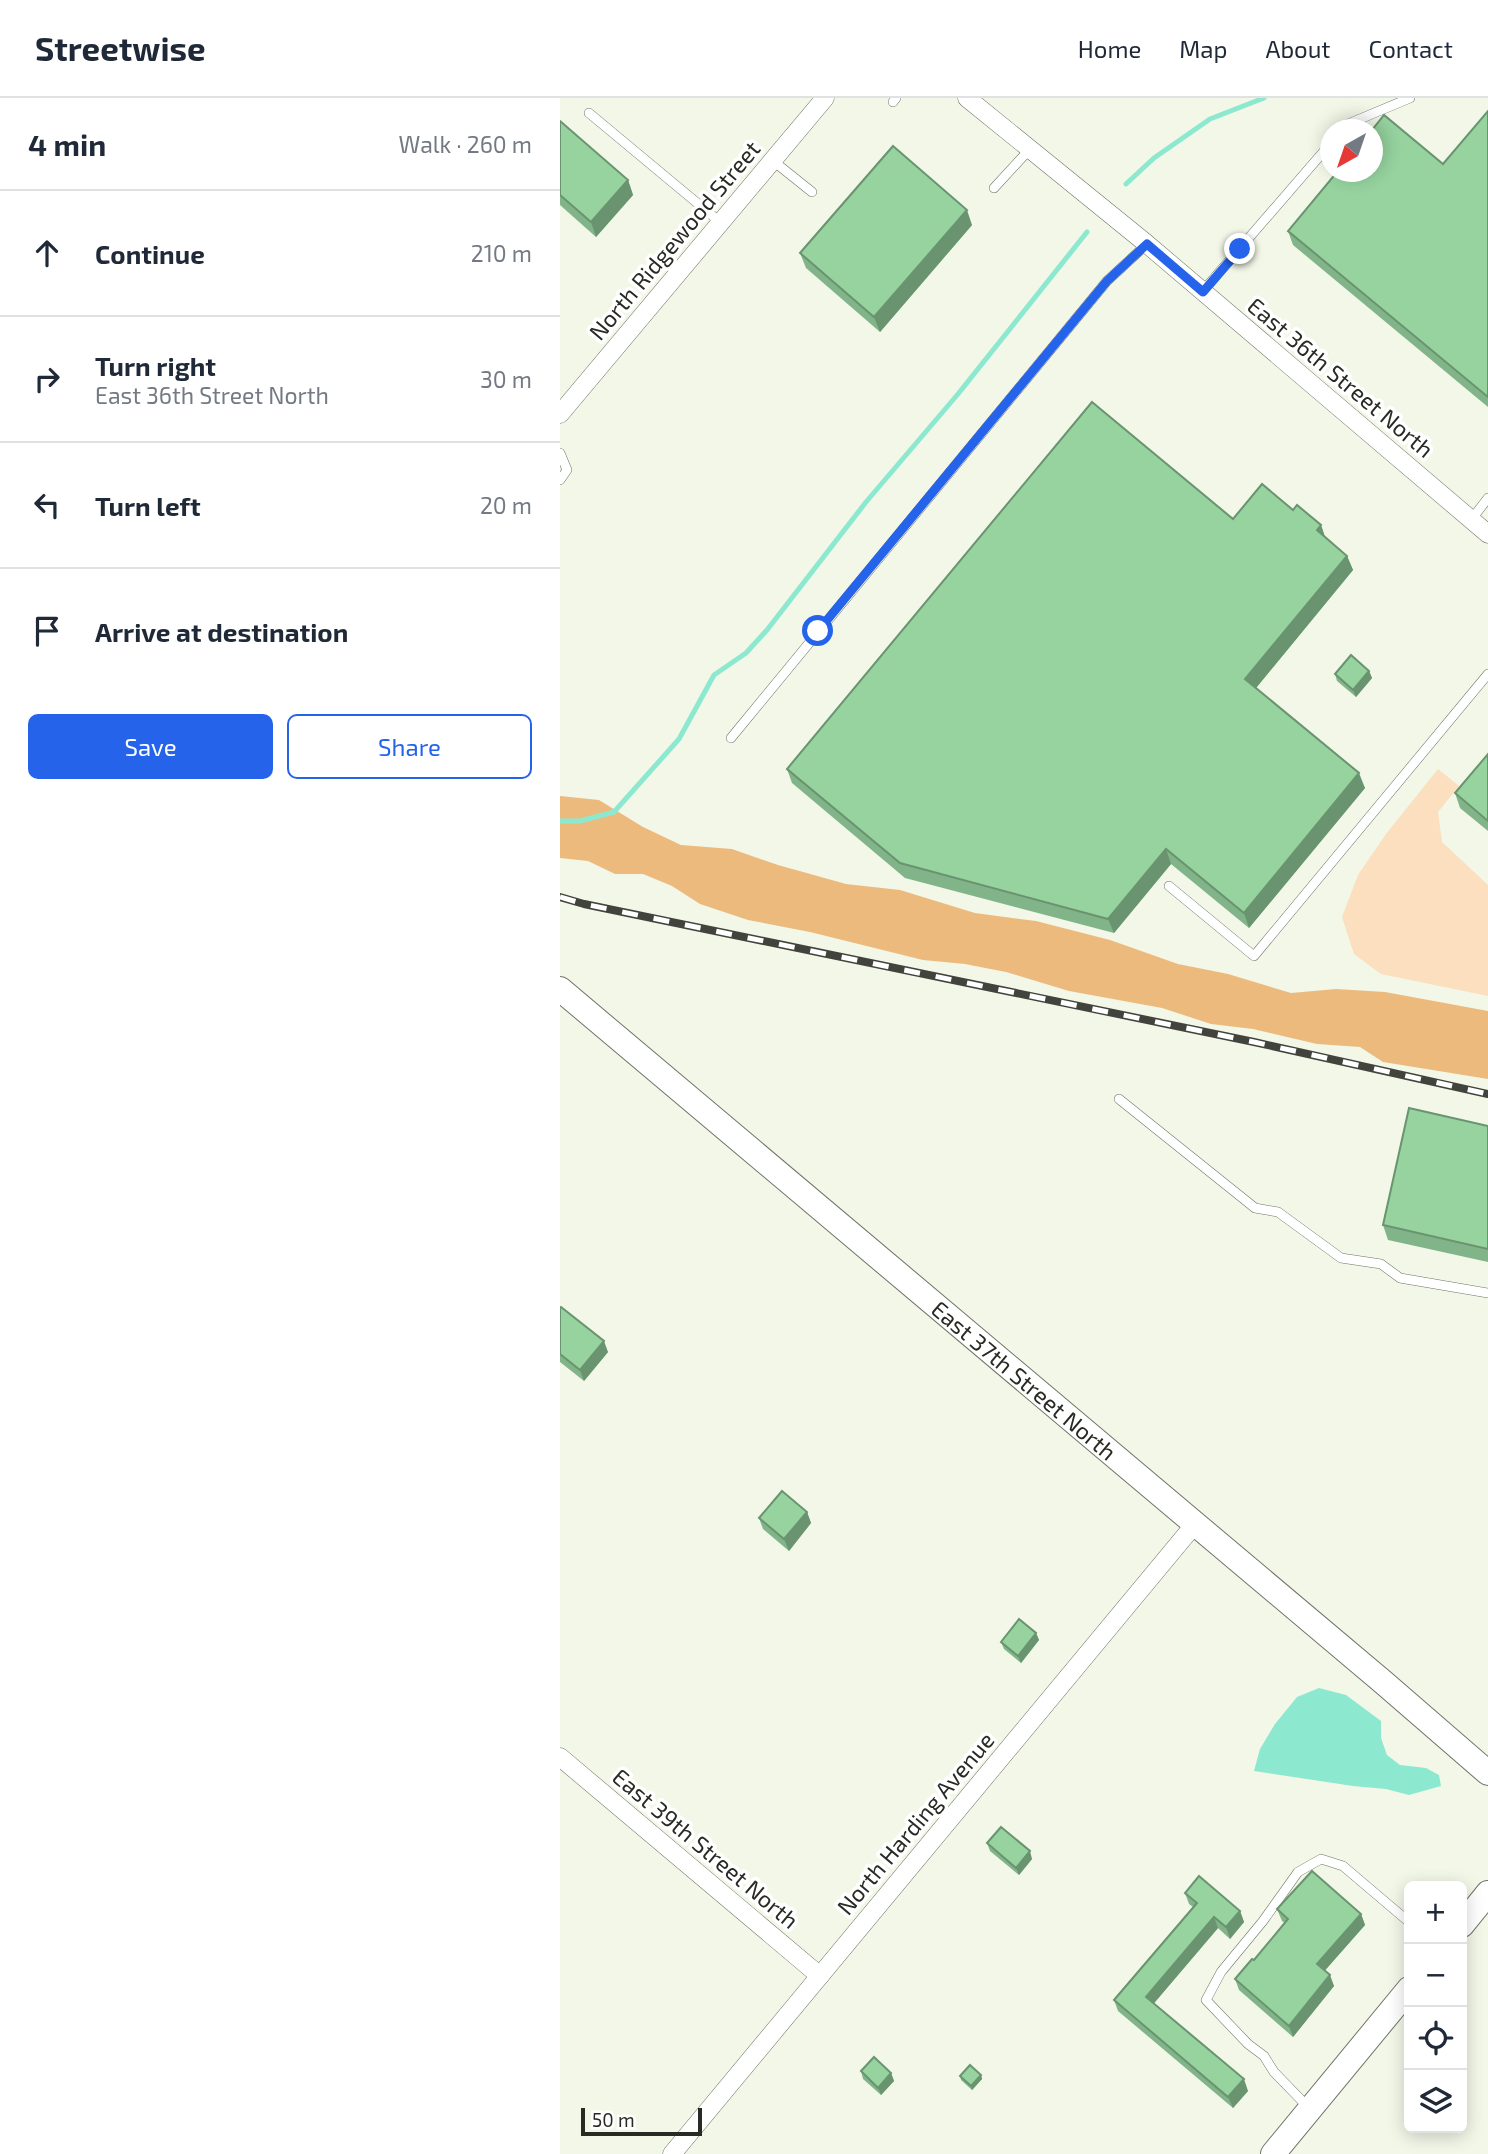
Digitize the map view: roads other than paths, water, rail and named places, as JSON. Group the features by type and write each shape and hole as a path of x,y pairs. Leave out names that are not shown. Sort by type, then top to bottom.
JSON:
{"main road":[{"name":"East 37th Street North","path":"560,989 1488,1773"},
{"path":"1467,1919 1488,1893"},
{"path":"1273,2154 1404,1995"}],"street":[{"name":"North Ridgewood Street","path":"560,414 825,98"},
{"name":"East 36th Street North","path":"967,98 1147,244 1488,534"},
{"name":"North Harding Avenue","path":"672,2154 1195,1524"},
{"name":"East 39th Street North","path":"560,1757 820,1976"}],"lane":[{"path":"1358,119 1410,98"},
{"path":"589,113 720,222"},
{"path":"994,188 1029,150"},
{"path":"1203,292 1320,156"},
{"path":"772,160 812,192"},
{"path":"731,738 1107,281 1147,244"},
{"path":"560,453 568,470 560,480"},
{"path":"1471,520 1488,498"},
{"path":"1169,886 1254,956 1488,674"},
{"path":"1119,1099 1255,1208 1278,1212 1342,1258 1381,1264 1400,1278 1488,1293"},
{"path":"1310,2109 1274,2072 1264,2056 1248,2044 1206,2000 1221,1972 1263,1921 1298,1872 1321,1859 1343,1866 1404,1918"}],"water":[{"path":"1319,1688 1346,1695 1381,1721 1381,1738 1387,1755 1400,1765 1426,1768 1439,1775 1441,1786 1409,1795 1386,1789 1254,1771 1260,1749 1275,1724 1297,1697"}],"waterway":[{"path":"1126,184 1154,158 1210,119 1264,98"},
{"path":"560,821 580,821 614,812 679,739 714,675 746,653 767,630 866,502 958,394 1087,232"}],"railway":[{"path":"560,897 1254,1042 1488,1094"}]}
